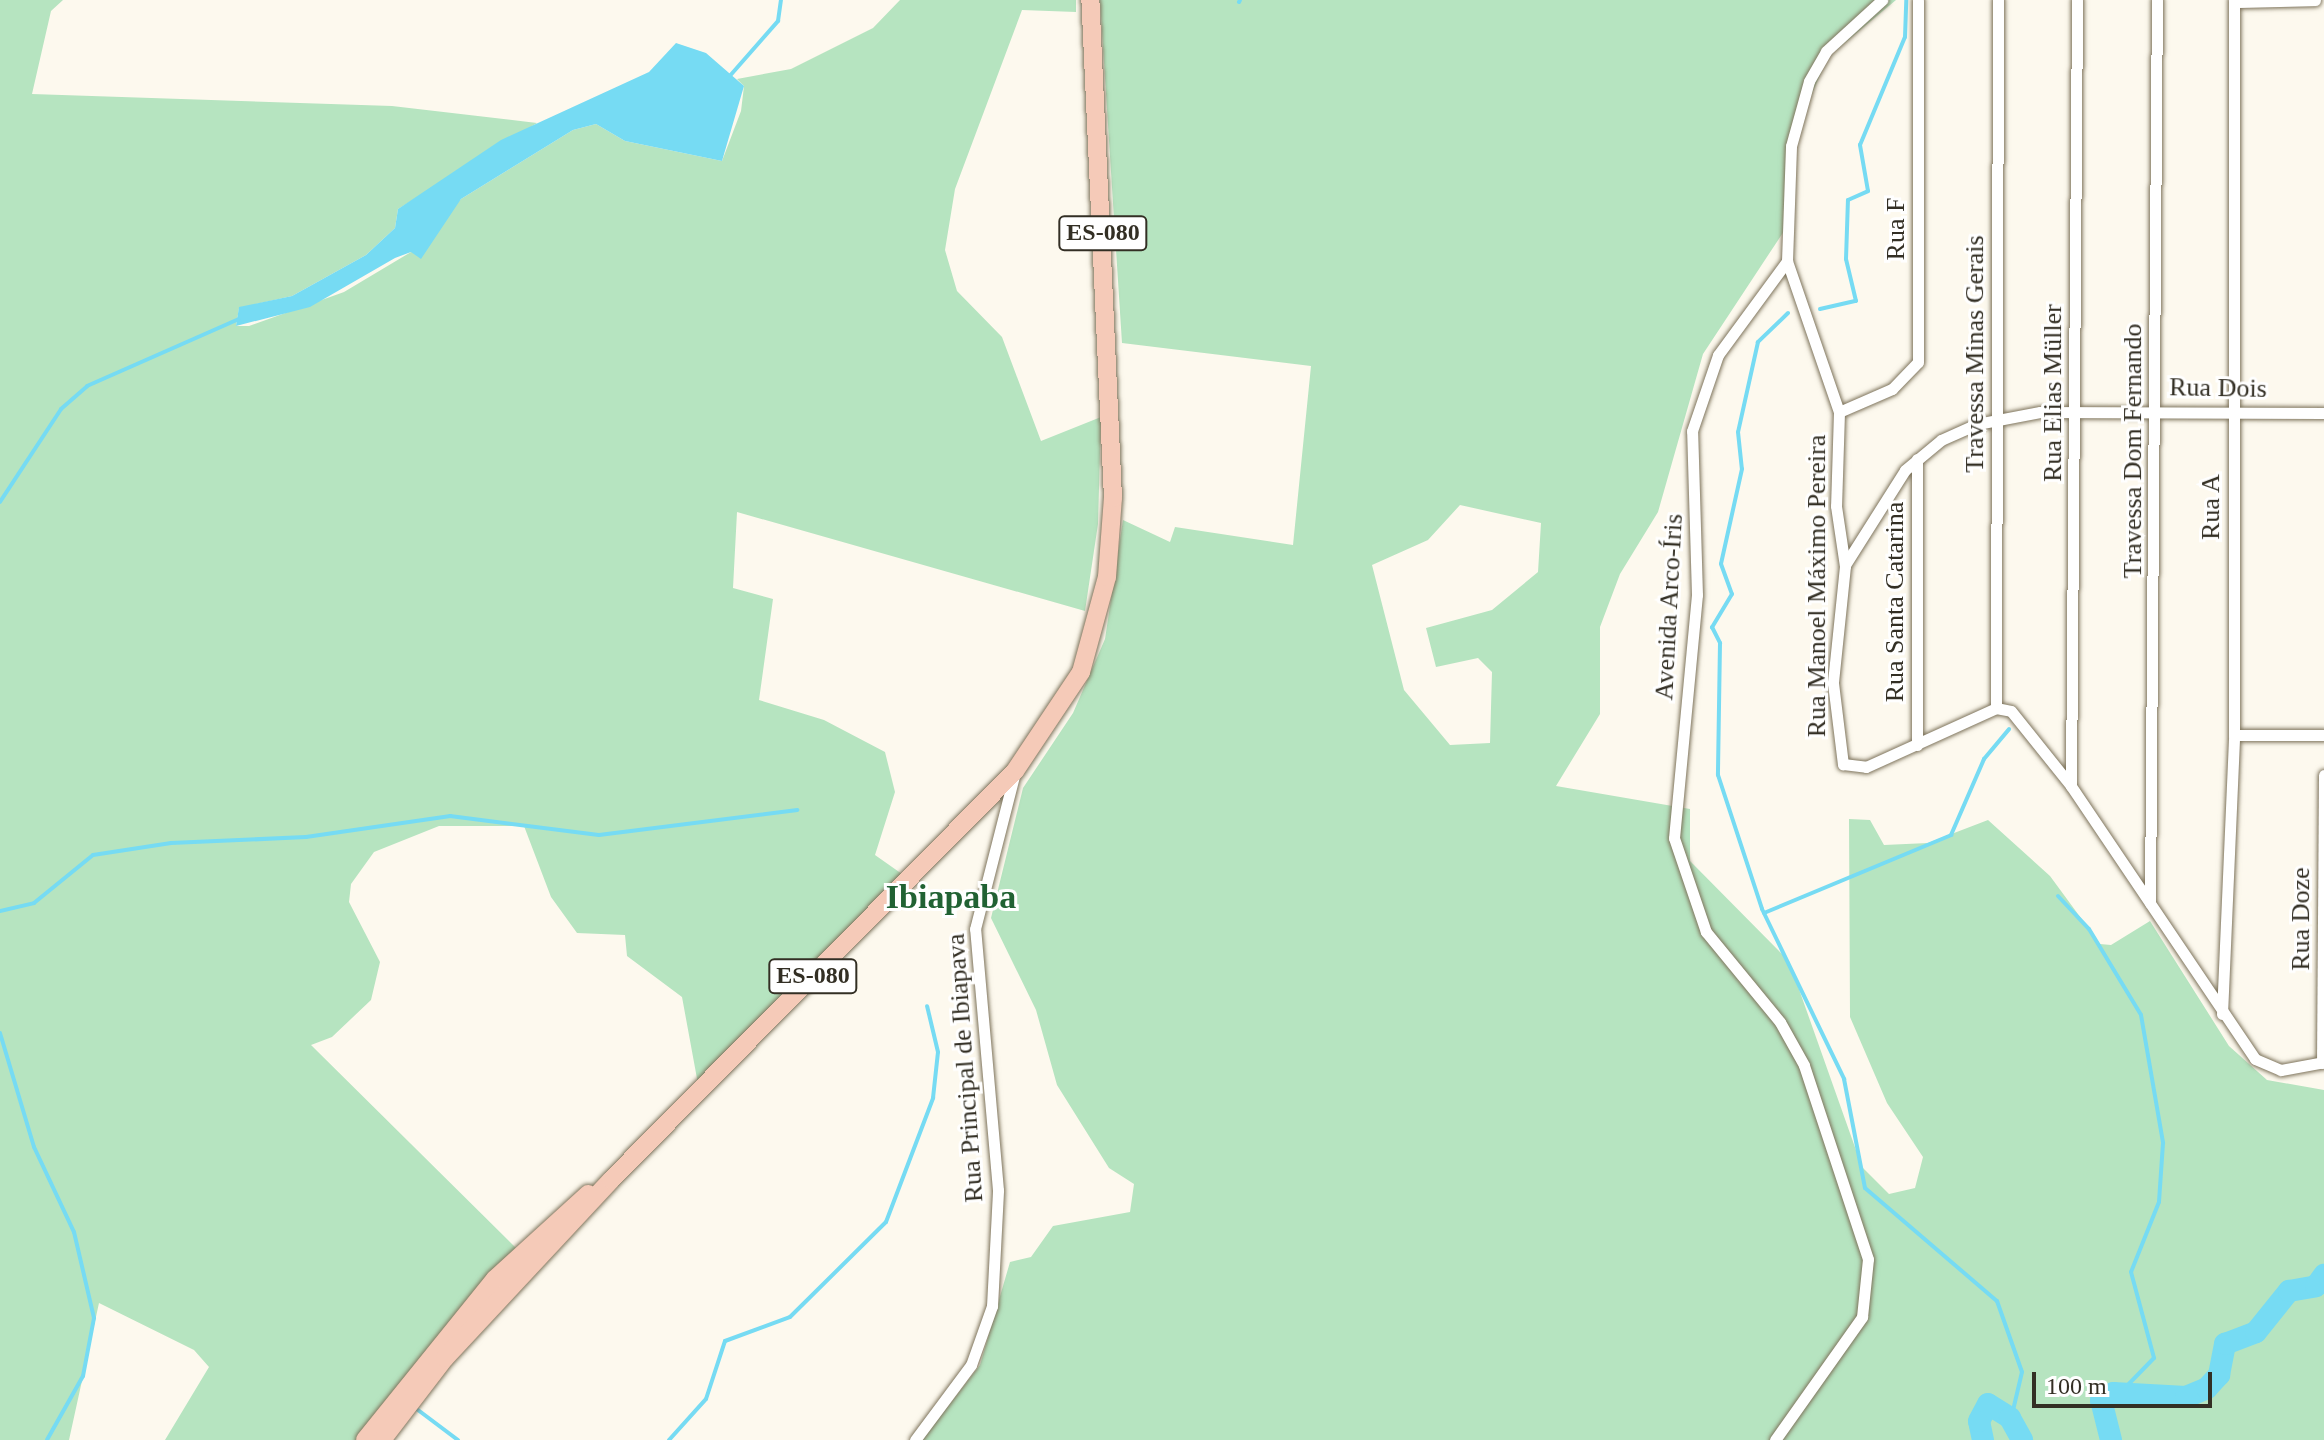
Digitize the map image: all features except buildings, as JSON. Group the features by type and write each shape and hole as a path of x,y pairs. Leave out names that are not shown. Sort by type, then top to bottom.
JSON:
{"main road":[{"name":"ES-080","path":"382,1440 445,1358 611,1180 1015,771 1081,672 1112,531 1111,359 1090,0"},
{"name":"ES-080","path":"365,1440 495,1279 611,1180"}],"street":[{"path":"1787,261 1790,157 1804,93 1826,51 1882,0"},
{"name":"Rua F","path":"1839,412 1892,389 1918,362 1918,0"},
{"name":"Travessa Minas Gerais","path":"1996,708 1998,0"},
{"name":"Rua Elias Müller","path":"2071,786 2077,0"},
{"name":"Travessa Dom Fernando","path":"2150,903 2157,0"},
{"path":"2234,1 2315,0"},
{"name":"Rua A","path":"2222,1014 2234,735 2234,1"},
{"name":"Rua Manoel Máximo Pereira","path":"1787,261 1839,412 1836,506 1845,566 1833,683 1839,758 1855,769 1917,745 1996,708"},
{"name":"Avenida Arco-Íris","path":"1775,1440 1862,1317 1868,1259 1828,1119 1804,1065 1780,1022 1706,932 1679,861 1673,803 1697,595 1692,431 1718,355 1787,261"},
{"name":"Rua Dois","path":"1845,566 1872,513 1917,459 1941,440 1996,419 2076,411 2155,409 2324,413"},
{"name":"Rua Santa Catarina","path":"1917,459 1917,745"},
{"path":"1996,708 2019,716 2071,786 2222,1014 2263,1065 2290,1071 2323,1063"},
{"path":"2234,735 2324,735"},
{"name":"Rua Principal de Ibiapava","path":"915,1440 971,1365 992,1306 998,1190 975,929 1015,771"},
{"name":"Rua Doze","path":"2323,1063 2324,775"}],"green space":[{"path":"0,0 63,0 51,11 32,94 392,106 537,123 398,209 395,228 366,255 292,296 239,308 236,326 249,326 344,292 411,252 461,199 573,130 596,124 625,141 722,161 741,111 744,86 737,79 791,69 873,28 900,0 1076,0 1076,12 1022,10 955,189 945,250 957,291 1002,337 1041,441 1101,417 1098,524 1085,611 737,512 733,588 773,599 759,700 824,720 885,752 895,792 875,855 902,874 698,1084 682,997 627,956 625,935 577,933 551,897 524,826 439,826 374,852 351,884 349,902 380,962 371,1000 332,1037 311,1045 520,1252 357,1440 165,1440 209,1367 194,1350 99,1303 69,1440 0,1440"},
{"path":"1100,0 1896,0 1828,57 1794,135 1788,225 1703,354 1658,512 1620,574 1600,627 1600,714 1556,786 1690,809 1690,861 1789,961 1862,1167 1889,1194 1915,1188 1923,1157 1887,1103 1850,1017 1849,819 1870,820 1884,845 1928,843 1988,820 2050,876 2100,944 2111,945 2150,921 2229,1046 2267,1080 2324,1090 2324,1440 922,1440 980,1365 1010,1262 1031,1257 1053,1226 1130,1212 1134,1184 1109,1168 1057,1085 1036,1010 991,918 1023,788 1073,713 1105,639 1123,520 1170,542 1175,527 1293,545 1311,366 1122,343","holes":["1460,505 1541,523 1538,572 1492,610 1426,628 1436,667 1478,658 1492,672 1490,743 1450,745 1404,690 1372,565 1428,540"]}],"water":[{"path":"676,43 706,53 744,86 722,161 625,141 596,124 573,130 461,199 421,259 411,252 310,307 236,326 239,307 292,296 366,255 395,228 398,209 501,140 649,72"}],"waterway":[{"path":"728,78 778,21 781,0"},
{"path":"1820,309 1856,301 1846,259 1848,200 1868,191 1860,145 1905,37 1906,0"},
{"path":"1788,313 1758,342 1738,432 1742,469 1721,564 1732,594 1712,627 1720,643 1718,775 1762,909 1844,1079 1865,1188 1997,1301 2022,1372 2011,1419"},
{"path":"0,502 61,409 87,386 239,319"},
{"path":"1764,913 1951,835 1984,759 2009,729"},
{"path":"0,911 34,903 93,855 171,843 306,837 450,816 599,835 797,810"},
{"path":"2058,896 2089,929 2141,1015 2163,1143 2159,1202 2131,1272 2154,1358 2120,1393"},
{"path":"669,1440 706,1399 725,1341 790,1317 886,1222 933,1098 938,1052 927,1006"},
{"path":"0,1033 34,1147 74,1232 94,1318 83,1376 47,1440"},
{"path":"2111,1440 2101,1400 2113,1393 2186,1397 2207,1388 2219,1375 2225,1344 2256,1332 2289,1291 2316,1286 2324,1275"},
{"path":"1983,1440 1979,1421 1988,1404 2010,1418 2022,1440"},
{"path":"418,1410 458,1440"}],"district":[{"name":"Ibiapaba","path":"951,897"}]}
